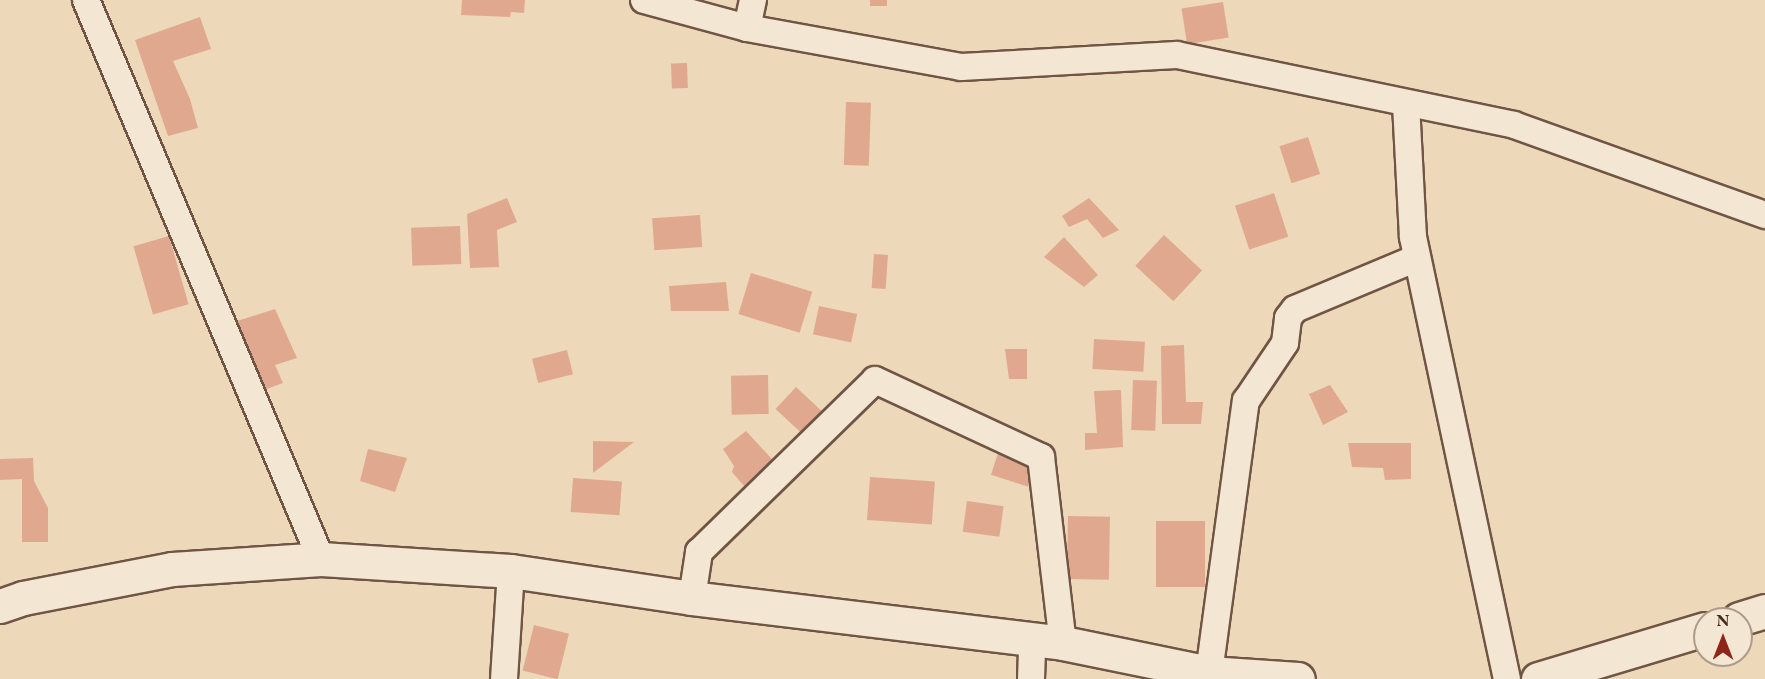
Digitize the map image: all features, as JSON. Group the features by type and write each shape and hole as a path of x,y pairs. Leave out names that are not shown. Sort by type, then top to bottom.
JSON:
{"main road":[{"path":"0,606 23,598 172,569 321,559 511,571 692,598 1048,642 1209,673 1298,679"},
{"path":"1538,679 1693,633"}],"street":[{"path":"86,0 321,559"},
{"path":"644,0 747,28 961,67 1177,55 1514,125 1765,215"},
{"path":"747,28 753,0"},
{"path":"1406,104 1417,258 1507,679"},
{"path":"1209,673 1246,401 1285,343 1288,318 1295,309 1417,258"},
{"path":"692,598 699,552 875,380 1041,457 1048,642 1031,679"},
{"path":"504,679 511,571"}],"building":[{"path":"462,0 525,0 524,13 511,12 510,17 461,15"},
{"path":"870,0 887,0 887,6 870,6"},
{"path":"1223,2 1229,38 1187,44 1182,9"},
{"path":"200,17 211,49 173,61 190,99 198,128 168,136 135,40"},
{"path":"687,63 688,88 672,89 671,64"},
{"path":"846,102 871,103 869,166 844,165"},
{"path":"1308,137 1320,174 1292,183 1279,146"},
{"path":"1274,193 1288,237 1249,249 1235,206"},
{"path":"507,198 517,222 497,230 499,267 470,268 467,214"},
{"path":"1089,198 1119,230 1103,238 1087,219 1069,227 1062,216"},
{"path":"700,215 702,247 654,250 652,218"},
{"path":"460,226 461,264 412,266 411,228"},
{"path":"1164,235 1202,270 1173,301 1135,266"},
{"path":"169,236 189,304 153,314 133,246"},
{"path":"1064,237 1098,275 1084,287 1044,257"},
{"path":"874,254 888,255 886,289 872,288"},
{"path":"751,273 812,292 800,333 738,314"},
{"path":"726,282 729,311 671,311 669,286"},
{"path":"819,306 857,314 851,342 813,334"},
{"path":"275,309 297,358 275,365 283,383 264,390 234,322"},
{"path":"1094,339 1145,342 1143,372 1092,369"},
{"path":"1184,345 1186,402 1203,402 1201,424 1162,424 1161,346"},
{"path":"1005,349 1027,349 1027,379 1009,379"},
{"path":"567,350 573,374 538,383 532,359"},
{"path":"768,375 769,414 732,415 731,376"},
{"path":"1133,380 1157,381 1155,431 1131,430"},
{"path":"1330,385 1348,412 1323,425 1309,394"},
{"path":"796,387 824,413 803,435 776,409"},
{"path":"1121,390 1123,447 1085,450 1085,433 1097,433 1094,391"},
{"path":"746,431 781,469 751,494 732,472 734,466 723,449"},
{"path":"593,441 634,442 593,473"},
{"path":"1348,443 1411,443 1411,479 1385,480 1383,468 1352,467"},
{"path":"368,449 407,458 395,492 360,481"},
{"path":"999,450 1036,462 1028,487 991,475"},
{"path":"33,458 34,481 48,508 48,542 22,542 22,479 0,480 0,459"},
{"path":"870,477 935,482 932,524 867,520"},
{"path":"573,478 622,481 620,515 571,512"},
{"path":"967,501 1004,506 999,537 963,532"},
{"path":"1068,516 1110,517 1109,580 1067,579"},
{"path":"1156,521 1205,521 1205,587 1156,587"},
{"path":"534,625 569,634 558,679 523,671"}]}
